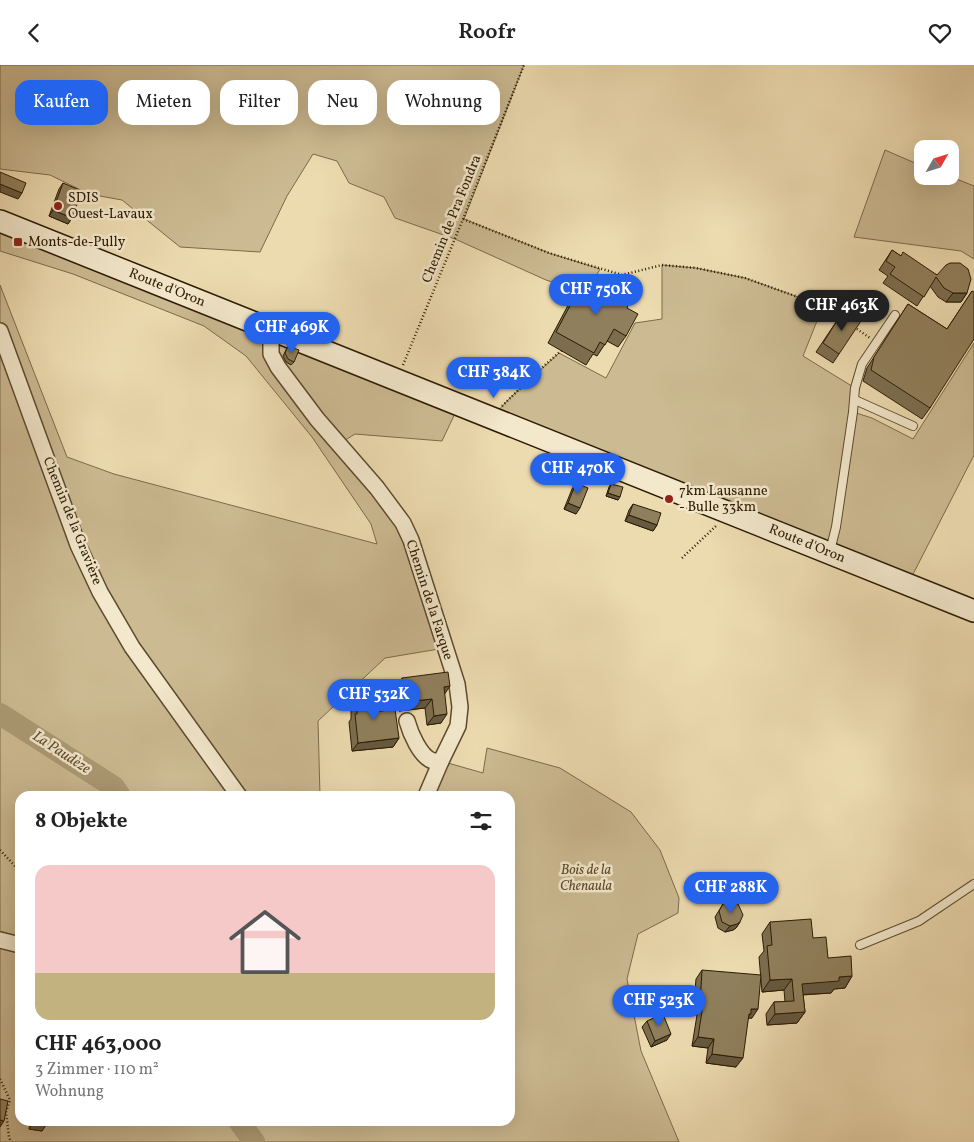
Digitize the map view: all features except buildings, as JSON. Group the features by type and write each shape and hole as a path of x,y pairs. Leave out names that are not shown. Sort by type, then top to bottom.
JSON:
{"main road":[{"name":"Route d'Oron","path":"0,221 974,611"}],"street":[{"name":"Chemin de la Farque","path":"273,330 271,341 272,354 278,367 317,419 377,488 403,523 424,576 457,684 460,707 458,726 428,791"},
{"name":"Chemin de la Gravière","path":"0,331 78,545 100,591 132,647 235,791"},
{"path":"407,721 410,733 423,753 432,761 441,761"},
{"path":"0,940 15,944"}],"lane":[{"path":"830,553 836,527 855,400 855,388 862,364 895,315"},
{"path":"855,400 913,427"},
{"path":"860,945 920,921 974,884"}],"path":[{"name":"Chemin de Pra Fondra","path":"396,379 463,219 524,65"},
{"path":"463,219 549,253 622,275 662,265 696,268 745,278 823,306 846,322"},
{"path":"854,327 877,342"},
{"path":"492,418 530,379 565,348"},
{"path":"682,558 715,528 728,513"},
{"path":"0,850 15,866"},
{"path":"0,1079 10,1100 6,1112 11,1142"}],"green space":[{"path":"0,65 524,65 464,219 549,253 600,269 587,293 546,280 455,239 395,218 384,197 349,183 337,161 313,154 287,196 260,252 180,247 122,200 89,194 50,175 0,169"},
{"path":"885,150 914,163 914,185 959,185 959,180 974,186 974,259 961,251 854,237"},
{"name":"Bois de la Chenaula","path":"0,221 459,405 442,441 355,434 339,444 403,523 445,648 385,658 318,721 320,791 15,791 15,1126 515,1126 515,791 428,791 441,761 483,773 487,748 560,768 631,812 660,850 679,898 678,913 638,934 627,979 641,1051 679,1142 0,1142 0,285 67,457 114,474 377,544 371,524 312,437 246,356 204,326 73,274 0,251"},
{"path":"662,265 696,268 745,278 823,306 803,356 855,388 853,412 872,418 913,439 974,343 974,455 908,584 491,418 559,353 606,378 635,323 662,319"}],"waterway":[{"name":"La Paudèze","path":"0,714 114,787 117,791"},
{"name":"La Paudèze","path":"243,1126 254,1142"}],"place":[{"name":"SDIS Ouest-Lavaux","path":"58,206"},
{"name":"Monts-de-Pully","path":"18,242"},
{"name":"7km Lausanne - Bulle 33km","path":"669,499"}]}
